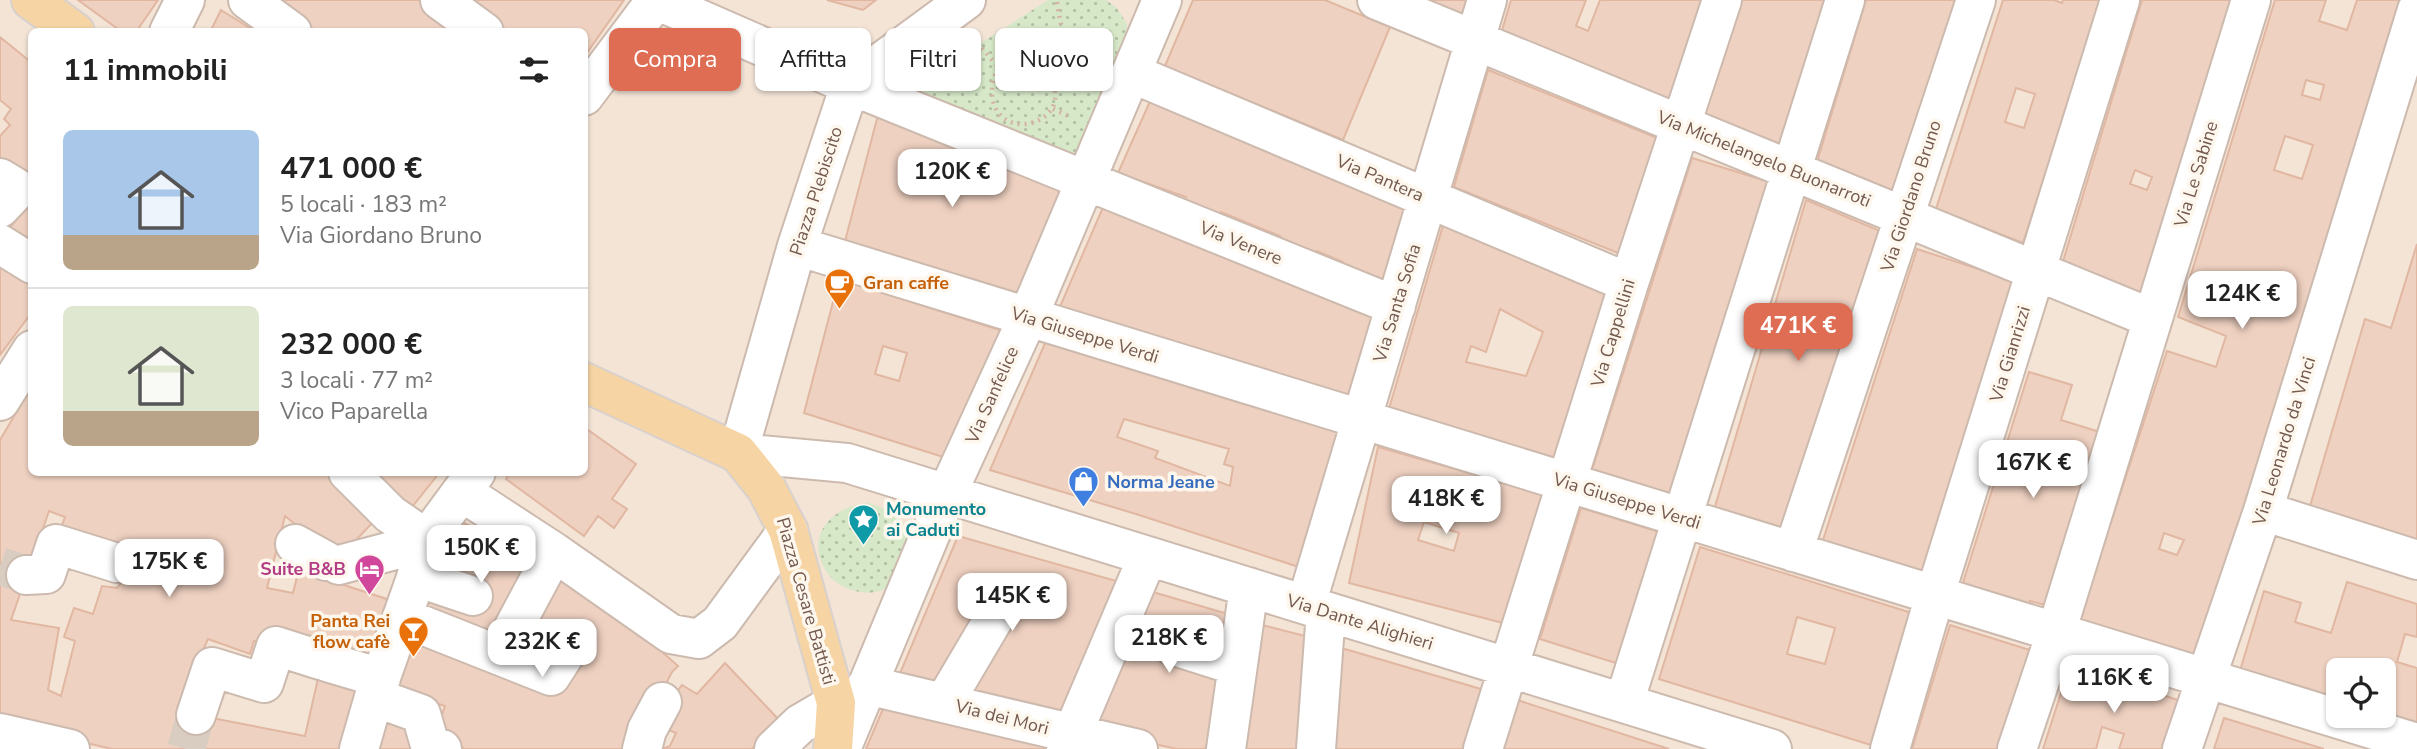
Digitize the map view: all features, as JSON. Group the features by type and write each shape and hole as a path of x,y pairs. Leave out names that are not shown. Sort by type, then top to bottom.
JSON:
{"main road":[{"path":"31,0 70,28"},
{"path":"588,384 738,453"},
{"name":"Piazza Cesare Battisti","path":"738,453 766,488 788,530 851,694 833,749"}],"street":[{"path":"171,28 185,0"},
{"path":"248,0 286,28"},
{"path":"440,0 478,28"},
{"path":"588,91 656,0 755,43"},
{"path":"871,70 966,0"},
{"name":"Via Sanfelice","path":"947,494 1028,317 1086,180 1117,67 1162,0"},
{"name":"Via Michelangelo Buonarroti","path":"1377,0 2151,318"},
{"name":"Via Santa Sofia","path":"1316,749 1316,608 1362,420 1487,0"},
{"name":"Via Cappellini","path":"1483,749 1629,283 1722,0"},
{"name":"Via Giordano Bruno","path":"1793,552 1976,0"},
{"name":"Via Gianrizzi","path":"1890,749 2120,0"},
{"name":"Via Le Sabine","path":"2017,749 2056,633 2251,0"},
{"path":"1624,704 1842,10"},
{"name":"Via Leonardo da Vinci","path":"2182,749 2263,511 2417,10"},
{"name":"Via Pantera","path":"1117,67 1629,283"},
{"name":"Piazza Plebiscito","path":"738,453 797,246 848,91"},
{"name":"Via Venere","path":"865,91 1395,306"},
{"path":"0,178 18,189 0,208"},
{"path":"0,244 28,262"},
{"name":"Via Giuseppe Verdi","path":"797,246 2417,743"},
{"path":"0,401 28,356"},
{"path":"738,453 846,463 947,494"},
{"path":"352,476 390,514 429,541"},
{"path":"359,749 377,688 429,541 437,525 469,482 554,552 671,634 693,654 720,623 788,530"},
{"name":"Via Dante Alighieri","path":"947,494 1624,704 1711,740 1772,749"},
{"name":"Piazza Cesare Battisti","path":"841,749 851,694 947,494"},
{"path":"2263,511 2417,560"},
{"path":"320,556 429,541"},
{"path":"26,575 47,574 56,544 117,563"},
{"path":"499,655 554,552"},
{"path":"1069,742 1148,556"},
{"path":"416,577 473,596"},
{"path":"1226,749 1248,587"},
{"path":"944,703 1003,603"},
{"path":"402,617 551,676 567,651"},
{"path":"1171,645 1237,666"},
{"path":"196,715 212,667 264,683 276,646 323,661 421,714 430,745 442,749"},
{"path":"774,749 800,724 851,694"},
{"name":"Via dei Mori","path":"851,694 944,703 1069,742 1138,749"},
{"path":"642,749 647,730 662,702"},
{"path":"0,733 69,749"}],"path":[{"path":"1056,2 1062,28"},
{"path":"982,48 995,63"},
{"path":"1113,66 1117,67"},
{"path":"995,74 992,101 999,114 1010,123 1024,125 1041,119 1053,109 1056,91"}],"shaded area":[{"path":"0,0 2417,0 2417,749 0,749"}],"green space":[{"path":"1048,0 1106,0 1117,8 1127,24 1127,48 1113,83 1113,28 1004,28"},
{"path":"995,34 995,91 1110,91 1079,168 903,93 981,91 981,43"},
{"path":"868,503 888,511 900,520 909,540 895,581 880,591 870,593 851,590 834,581 821,561 818,549 824,526 832,518 854,505"}],"building":[{"path":"78,0 158,0 139,28 116,28"},
{"path":"268,0 419,0 458,28 306,28"},
{"path":"453,0 624,0 588,51 588,28 492,28"},
{"path":"827,0 876,0 863,10"},
{"path":"1193,0 1325,0 1390,27 1343,140 1165,66"},
{"path":"1419,0 1470,0 1465,20"},
{"path":"1511,0 1586,0 1576,26 1588,31 1600,0 1704,0 1672,104 1501,34"},
{"path":"1741,0 1836,0 1788,151 1701,123"},
{"path":"1866,0 1961,0 1896,197 1816,165"},
{"path":"2003,0 2054,0 2062,3 2063,0 2101,0 2023,243 1936,209","holes":["2016,88 2035,94 2024,128 2005,122"]},
{"path":"2142,0 2236,0 2143,300 2061,268","holes":["2135,170 2152,177 2147,190 2130,184"]},
{"path":"2275,0 2326,0 2319,21 2347,30 2357,0 2410,0 2206,670 2076,629 2167,351 2216,367 2226,336 2178,317","holes":["2306,80 2324,85 2320,100 2302,95","2285,136 2313,145 2302,179 2274,170","2164,533 2184,540 2177,555 2159,549"]},
{"path":"221,10 250,28 212,28"},
{"path":"0,37 28,60 28,190 0,171 0,136 10,125 4,119 11,109 0,100"},
{"path":"1488,70 1660,139 1623,255 1454,187"},
{"path":"1151,99 1412,205 1387,289 1341,268 1343,262 1317,251 1315,257 1277,242 1280,236 1221,212 1219,216 1182,203 1186,197 1118,173"},
{"path":"879,111 1070,188 1024,299 844,245"},
{"path":"1692,158 1776,184 1675,500 1591,473"},
{"path":"1806,200 1885,233 1781,530 1714,510"},
{"path":"1104,205 1379,317 1353,403 1059,309"},
{"path":"28,206 28,254 2,237"},
{"path":"1444,222 1612,292 1557,463 1388,412","holes":["1500,309 1543,332 1526,376 1466,362 1471,346 1486,352"]},
{"path":"2417,244 2417,547 2308,513 2365,319 2391,328"},
{"path":"1917,249 2021,283 1925,577 1822,543"},
{"path":"0,256 28,272 28,317 0,355"},
{"path":"839,279 1009,333 956,461 804,413","holes":["883,346 907,353 899,381 875,374"]},
{"path":"1046,341 1344,434 1305,569 990,470","holes":["1124,419 1229,449 1224,464 1233,467 1230,486 1155,458 1158,451 1117,437"]},
{"path":"2029,372 2072,385 2061,420 2103,433 2049,606 2030,601 2027,610 1961,589"},
{"path":"28,393 28,476 340,476 377,518 338,559 285,516 267,588 293,593 302,557 347,576 344,585 396,602 372,668 254,641 250,654 208,639 203,650 212,653 196,715 305,736 319,674 364,682 348,749 112,749 0,723 0,440","holes":["49,511 65,517 59,534 125,557 130,545 173,553 167,584 131,570 117,588 102,586 93,614 74,608 64,637 75,641 61,696 48,690 59,628 11,620"]},
{"path":"588,430 636,464 612,499 627,509 614,528 598,516 584,536 506,479 508,476 588,476"},
{"path":"1378,447 1549,496 1507,624 1349,583","holes":["1424,522 1459,533 1454,551 1418,540"]},
{"path":"368,476 437,476 408,512"},
{"path":"1581,508 1666,534 1625,666 1540,639"},
{"path":"458,520 544,564 500,648 420,611"},
{"path":"958,536 1130,585 1067,727 895,685"},
{"path":"1700,547 1915,614 1874,746 1659,679","holes":["1797,617 1835,628 1825,664 1787,654"]},
{"path":"549,565 642,634 678,666 672,672 632,749 465,749 434,738 445,706 391,689 416,626 544,667 510,652"},
{"path":"2347,582 2417,604 2417,637 2405,634 2397,662 2417,668 2417,728 2396,720 2396,658 2326,658 2326,700 2239,674 2264,591 2301,603 2295,622 2331,633"},
{"path":"1146,590 1238,617 1227,684 1205,749 1177,749 1087,729"},
{"path":"1258,624 1309,637 1300,749 1234,749"},
{"path":"1950,625 2036,652 2006,749 1912,749"},
{"path":"1345,649 1481,689 1463,749 1328,749 1338,653"},
{"path":"725,663 782,723 752,749 662,749 670,746 676,733 654,724 682,685 697,694"},
{"path":"2070,665 2190,704 2176,749 2119,749 2124,734 2102,727 2096,749 2043,749"},
{"path":"1514,699 1669,749 1498,749"},
{"path":"885,704 1057,749 866,749"},
{"path":"382,708 418,726 422,749 368,749"},
{"path":"2224,718 2324,749 2214,749"}],"tunnel":[{"path":"0,566 26,575"},
{"path":"186,749 196,715"}],"place":[{"name":"Gran caffe","path":"840,310"},
{"name":"Norma Jeane","path":"1084,509"},
{"name":"Monumento ai Caduti","path":"863,546"},
{"name":"Suite B&B","path":"369,596"},
{"name":"Panta Rei flow cafè","path":"413,658"}]}
